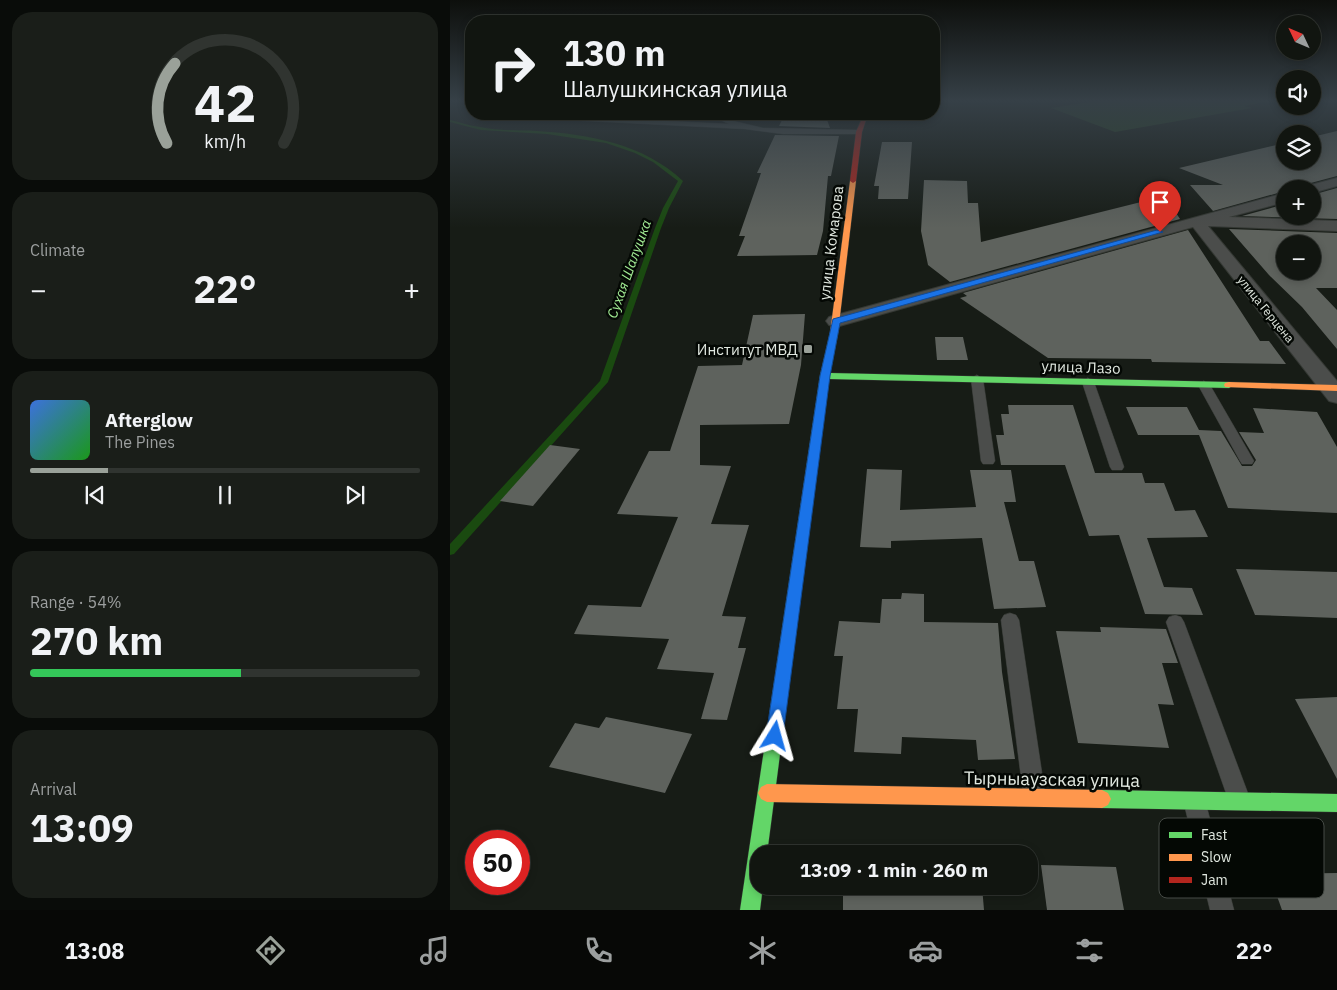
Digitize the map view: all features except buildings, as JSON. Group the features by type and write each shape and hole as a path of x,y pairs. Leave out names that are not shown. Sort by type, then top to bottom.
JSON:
{"main road":[{"name":"улица Комарова","path":"750,910 825,376 836,321 858,143"},
{"name":"улица Лазо","path":"825,376 1204,385 1335,391"},
{"name":"Тырныаузская улица","path":"767,793 1034,796 1337,803"}],"street":[{"path":"1321,186 1337,182"},
{"path":"836,321 1276,199"},
{"path":"1198,221 1337,226"},
{"name":"улица Герцена","path":"1198,221 1202,230 1335,391"}],"lane":[{"path":"977,379 988,462"},
{"path":"1088,382 1117,467"},
{"path":"1204,385 1247,461"},
{"path":"1010,620 1034,796"},
{"path":"1175,622 1239,800"},
{"path":"1193,799 1198,818"}],"waterway":[{"name":"Сухая Шалушка","path":"450,551 604,382 658,228 666,208 681,181 655,161 637,152 611,143"}],"traffic: fast":[{"path":"750,910 825,376 834,333"},
{"path":"825,376 1229,385"},
{"path":"1102,799 1337,803"}],"traffic: slow":[{"path":"834,333 853,181"},
{"path":"1229,385 1337,388"},
{"path":"767,793 1102,799"}],"traffic: jam":[{"path":"853,181 858,143"}],"place":[{"name":"Институт МВД","path":"808,349"}],"route":[{"path":"775,736 825,376 836,321 1160,232"}]}
